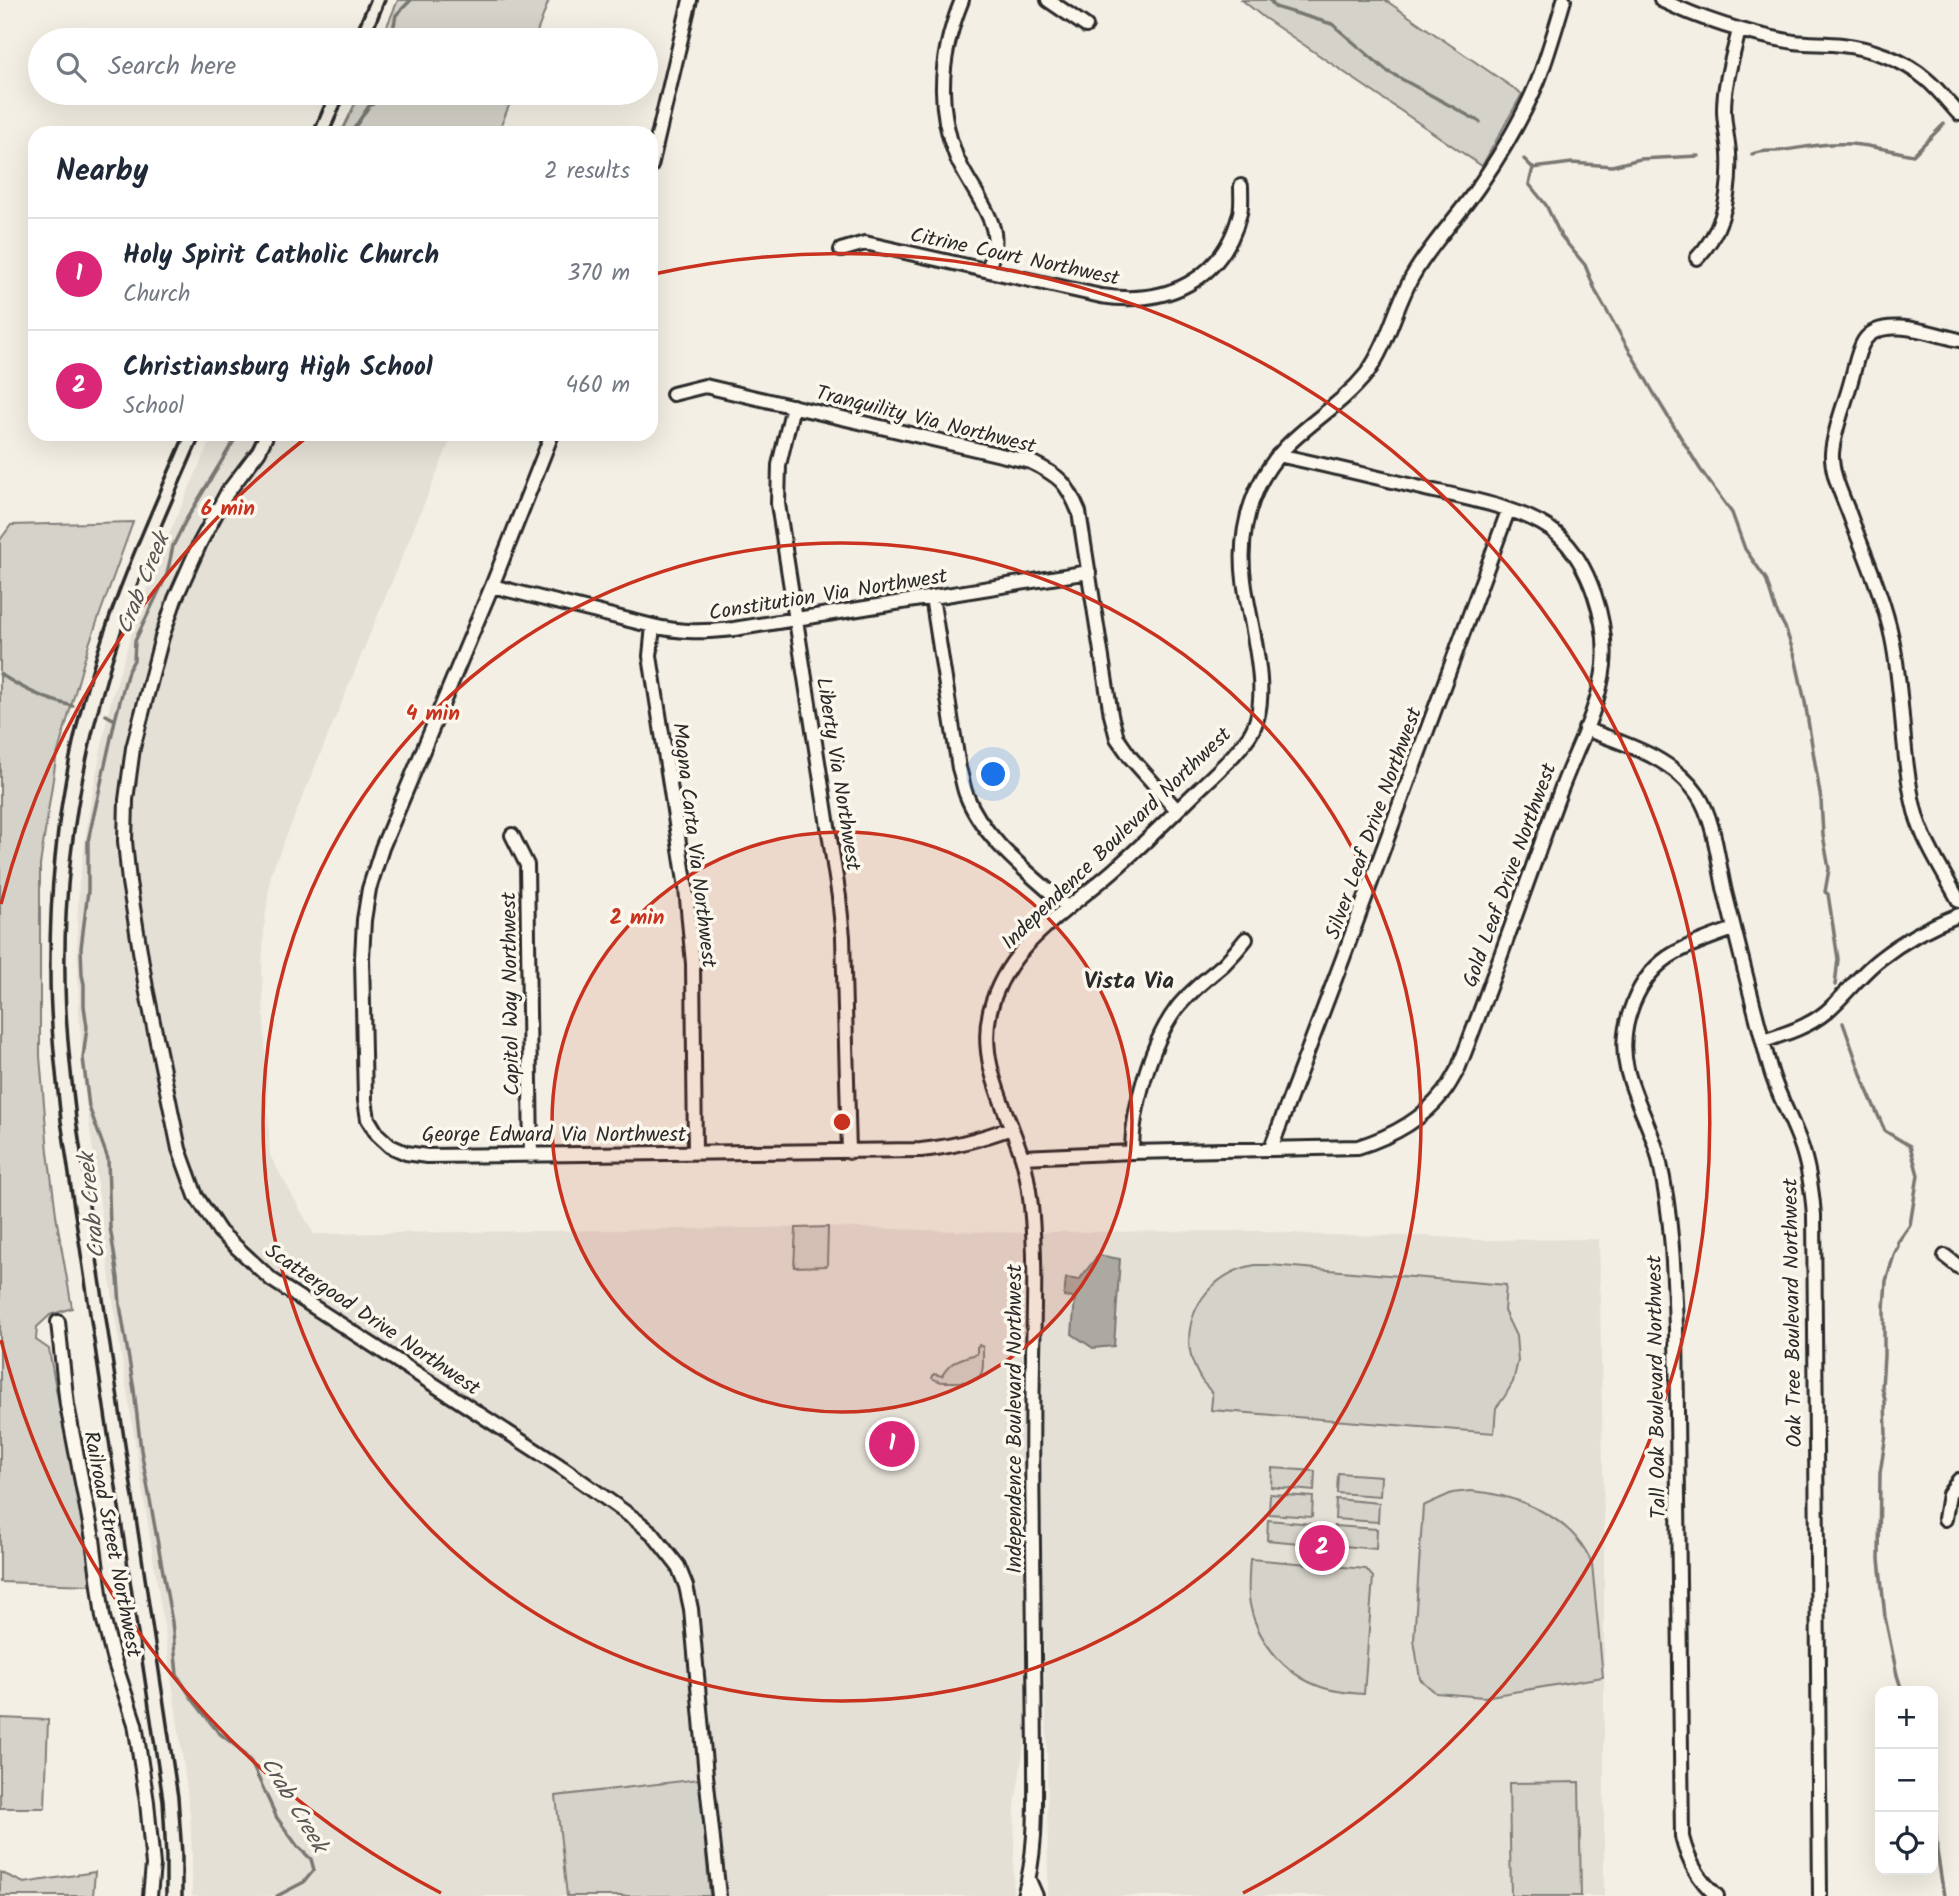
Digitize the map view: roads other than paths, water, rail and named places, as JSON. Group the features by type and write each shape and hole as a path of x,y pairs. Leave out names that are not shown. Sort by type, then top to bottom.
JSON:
{"street":[{"path":"658,136 690,0"},
{"path":"962,0 947,43 943,68 943,99 955,154 989,216 994,233 994,248 988,270"},
{"path":"1048,0 1086,26"},
{"name":"Independence Boulevard Northwest","path":"1024,1896 1029,1880 1035,1790 1032,1221 1023,1157 994,1082 989,1058 987,1034 990,1013 996,992 1025,945 1113,871 1240,749 1254,730 1262,691 1242,555 1250,506 1278,454 1352,388 1378,355 1416,270 1478,188 1523,115 1545,61 1564,0"},
{"path":"1661,0 1688,13 1739,30 1795,42 1844,45 1872,51 1901,63 1924,78 1959,114"},
{"path":"1697,258 1710,245 1725,206 1729,169 1724,110 1739,30"},
{"name":"Citrine Court Northwest","path":"841,250 865,243 1101,296 1125,300 1146,299 1186,286 1205,274 1220,257 1240,212 1241,186"},
{"path":"1959,340 1899,327 1887,327 1864,340 1835,438 1832,460 1839,487 1883,604 1892,638 1915,814 1959,901"},
{"name":"Tranquility Via Northwest","path":"673,394 705,386 1031,462 1062,481 1079,512 1111,715 1117,738 1177,810"},
{"name":"Liberty Via Northwest","path":"793,406 777,484 780,524 839,897 843,937 849,1152"},
{"name":"Scattergood Drive Northwest","path":"264,441 227,493 200,543 175,599 162,637 133,748 126,800 125,841 129,882 146,988 179,1149 196,1196 220,1232 272,1280 563,1468 652,1533 678,1566 691,1609 719,1896"},
{"name":"George Edward Via Northwest","path":"549,441 492,586 382,848 369,889 362,958 365,1100 368,1119 377,1134 390,1146 406,1153 427,1156 531,1156 920,1150 950,1147 983,1139 1011,1128"},
{"name":"Gold Leaf Drive Northwest","path":"1023,1157 1271,1147 1357,1147 1380,1140 1422,1114 1443,1093 1458,1069 1560,790 1596,701 1604,667 1605,634 1595,596 1576,558 1557,535 1534,520 1474,501 1278,454"},
{"name":"Silver Leaf Drive Northwest","path":"1271,1147 1508,511"},
{"name":"Constitution Via Northwest","path":"492,586 653,626 700,633 1089,572"},
{"path":"932,597 959,768 966,794 980,822 997,842 1067,907"},
{"name":"Magna Carta Via Northwest","path":"653,626 650,656 686,888 693,964 695,1153"},
{"name":"Oak Tree Boulevard Northwest","path":"1585,729 1648,753 1684,778 1698,796 1708,817 1771,1072 1801,1143 1812,1189 1820,1896"},
{"name":"Capitol Way Northwest","path":"512,835 527,865 531,1156"},
{"path":"1763,1041 1816,1020 1877,960 1921,932 1959,915"},
{"name":"Tall Oak Boulevard Northwest","path":"1717,1896 1694,1871 1682,1837 1674,1266 1670,1221 1657,1147 1633,1090 1626,1067 1624,1044 1627,1023 1638,995 1656,969 1673,954 1734,929"},
{"path":"1132,1152 1136,1108 1160,1037 1176,1010 1199,985 1227,962 1246,939"},
{"path":"1945,1256 1959,1266"},
{"name":"Railroad Street Northwest","path":"58,1322 67,1405 93,1539 103,1618 135,1724 152,1853 150,1896"},
{"path":"1945,1519 1949,1494 1959,1480"},
{"name":"Independence Boulevard Northwest","path":"1029,1880 1036,1896"}],"waterway":[{"name":"Crab Creek","path":"393,28 396,15 411,0"},
{"path":"1270,0 1275,7 1332,24 1387,71 1480,122"},
{"name":"Crab Creek","path":"356,126 371,105"},
{"path":"1752,154 1850,144 1913,155 1944,124"},
{"path":"1533,168 1572,163 1612,166 1640,159 1699,156"},
{"path":"1524,159 1533,168"},
{"path":"1533,168 1529,184 1546,205 1561,236 1585,265 1596,292 1656,397 1700,469 1732,513 1745,549 1766,579 1776,611 1785,627 1805,702 1821,800 1829,869 1825,892 1828,894 1838,959 1835,985"},
{"name":"Crab Creek","path":"234,441 173,546 167,574 135,641 134,660 128,671 115,720 88,841 88,891 81,948 87,1027 83,1058 89,1107 108,1159 110,1227 120,1305 141,1450 172,1622 177,1675 218,1732 251,1762 277,1818 298,1847 311,1859 314,1870 304,1882 277,1896"},
{"path":"0,674 35,693 73,706"},
{"path":"106,715 115,720"},
{"path":"1843,1023 1866,1088 1885,1131 1910,1146 1918,1175 1910,1225 1898,1242 1886,1281 1884,1308 1882,1387 1886,1435 1880,1473 1879,1559 1885,1617 1900,1686"},
{"path":"1935,1812 1937,1851 1944,1896"}],"railway":[{"path":"358,28 370,0"},
{"path":"374,28 385,0"},
{"path":"316,126 325,105"},
{"path":"332,126 341,105"},
{"path":"166,1896 163,1800 61,1121 51,1011 50,934 60,815 84,698 115,603 182,441"},
{"path":"182,1896 178,1797 76,1119 66,1012 65,931 72,842 87,755 98,711 140,577 198,441"}],"place":[{"name":"Holy Spirit Catholic Church","path":"892,1444"},
{"name":"Christiansburg High School","path":"1322,1548"}],"district":[{"name":"Vista Via","path":"1129,980"}]}
